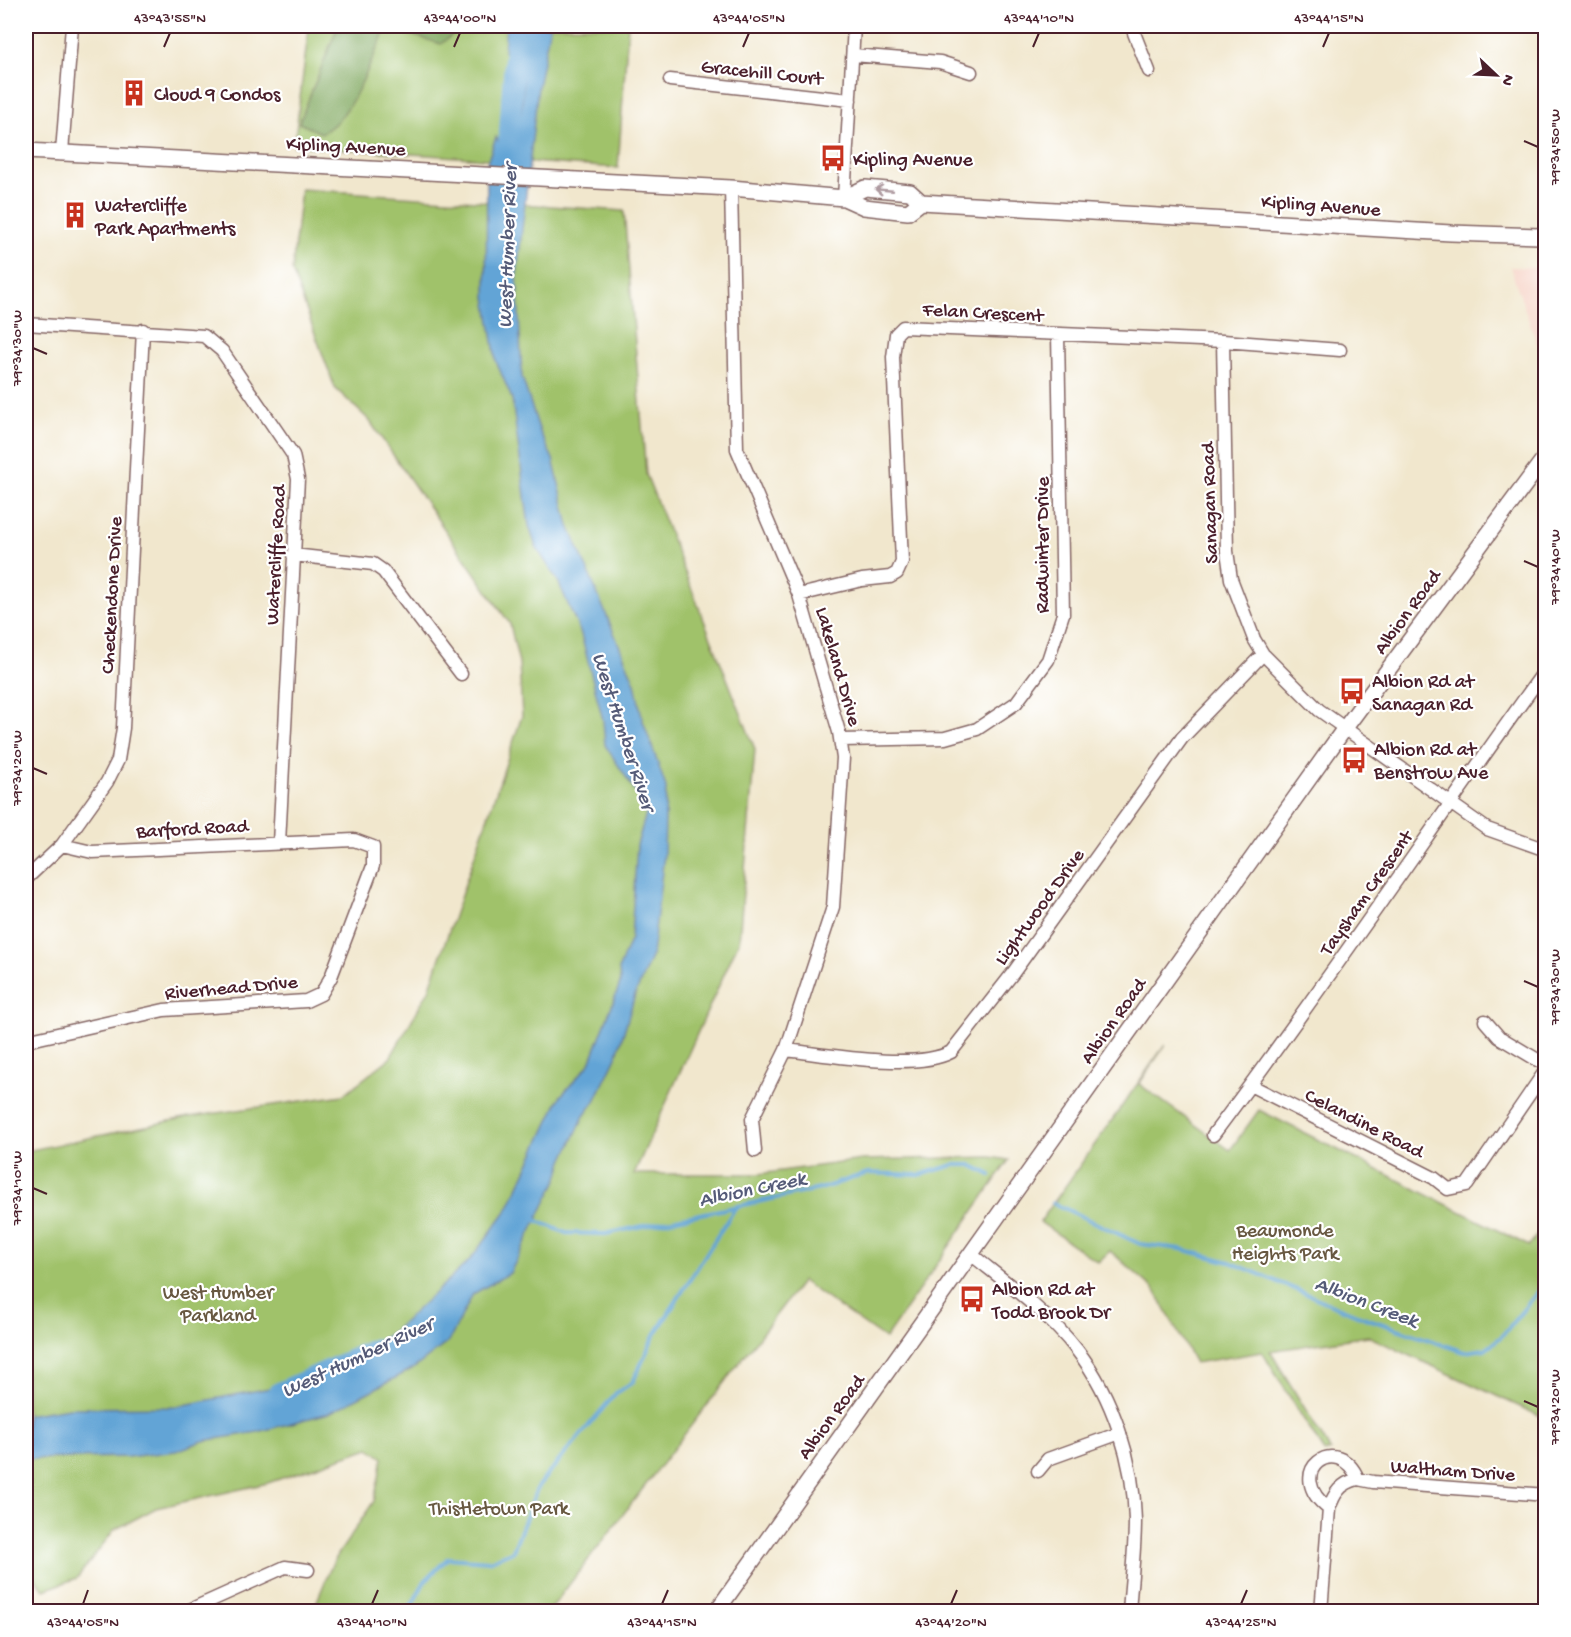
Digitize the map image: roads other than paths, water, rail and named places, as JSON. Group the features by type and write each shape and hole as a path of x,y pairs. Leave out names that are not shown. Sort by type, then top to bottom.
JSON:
{"main road":[{"name":"Kipling Avenue","path":"26,151 579,178 844,198 865,188 910,192 921,202 1543,237"},
{"name":"Albion Road","path":"716,1611 972,1255 1345,728 1545,456"}],"street":[{"path":"62,152 72,26"},
{"path":"844,198 854,26"},
{"path":"1134,26 1134,33 1149,71"},
{"path":"853,55 940,62 971,72"},
{"name":"Gracehill Court","path":"670,80 850,100"},
{"name":"Lakeland Drive","path":"731,188 737,448 799,595 841,740 842,777 833,907 786,1050 752,1119 755,1151"},
{"name":"Watercliffe Road","path":"26,324 142,330 204,336 214,342 293,455 298,479 279,843"},
{"name":"Felan Crescent","path":"799,595 862,580 890,577 897,573 902,562 893,357 896,334 903,327 1223,341 1340,350"},
{"name":"Checkendone Drive","path":"62,845 107,782 118,760 123,728 142,330"},
{"name":"Radwinter Drive","path":"841,740 945,738 977,729 1016,703 1048,660 1063,614 1058,334"},
{"name":"Sanagan Road","path":"1223,341 1227,551 1231,579 1239,602 1263,654 1319,710 1449,803 1487,829 1545,850"},
{"path":"293,555 359,561 378,567 461,674"},
{"name":"Lightwood Drive","path":"786,1050 912,1061 939,1058 951,1052 961,1043 1013,974 1182,738 1263,654"},
{"name":"Taysham Crescent","path":"1213,1135 1352,947 1449,803 1545,669"},
{"name":"Barford Road","path":"62,845 92,852 354,840 373,847"},
{"path":"26,879 62,845"},
{"name":"Riverhead Drive","path":"26,1041 164,1010 306,1000 321,994 331,977 373,866 373,847"},
{"path":"1485,1021 1499,1037 1545,1065"},
{"name":"Celandine Road","path":"1250,1085 1434,1178 1448,1189 1467,1185 1545,1070"},
{"path":"972,1255 1041,1312 1076,1348 1109,1402 1120,1433 1135,1518 1129,1611"},
{"path":"1038,1471 1048,1459 1120,1433"},
{"path":"1321,1611 1329,1509 1334,1494 1347,1481 1358,1479 1352,1464 1342,1458 1329,1457 1317,1462 1310,1474 1310,1488 1318,1500 1329,1509"},
{"name":"Waltham Drive","path":"1358,1479 1545,1495"},
{"path":"185,1611 285,1567 308,1570"}],"water":[{"path":"506,26 550,26 538,87 517,274 522,377 540,432 553,459 569,526 635,683 642,718 666,787 664,855 652,955 635,995 617,1055 595,1101 584,1116 563,1161 558,1178 510,1273 473,1294 449,1341 414,1368 329,1413 258,1432 203,1441 176,1451 128,1457 26,1459 26,1415 69,1408 174,1407 325,1377 395,1330 470,1260 509,1207 560,1097 590,1063 620,984 619,968 631,938 637,845 646,814 643,803 605,745 603,720 581,634 558,581 536,547 529,526 512,399 496,361 486,297 487,163 496,137 507,156 517,132 522,105 523,78 520,52 510,45 504,51"}],"waterway":[{"name":"West Humber River","path":"506,180 517,26"},
{"name":"Albion Creek","path":"533,1219 566,1233 605,1234 820,1189 868,1173 919,1175 954,1165 971,1165 991,1175"},
{"name":"Albion Creek","path":"1053,1203 1140,1244 1181,1249 1230,1262 1357,1315 1464,1352 1485,1349 1501,1337 1546,1282"},
{"path":"408,1612 425,1581 448,1558 489,1561 513,1551 538,1486 616,1393 633,1382 653,1338 737,1205"},
{"name":"West Humber River","path":"278,1393 375,1349"}],"place":[{"name":"Cloud 9 Condos","path":"134,93"},
{"name":"Kipling Avenue","path":"833,158"},
{"name":"Watercliffe Park Apartments","path":"75,215"},
{"name":"Albion Rd at Sanagan Rd","path":"1352,691"},
{"name":"Albion Rd at Benstrow Ave","path":"1354,760"},
{"name":"Albion Rd at Todd Brook Dr","path":"972,1299"}],"park label":[{"name":"Beaumonde Heights Park","path":"1285,1240"},
{"name":"West Humber Parkland","path":"218,1302"},
{"name":"Thistletown Park","path":"499,1507"}]}
